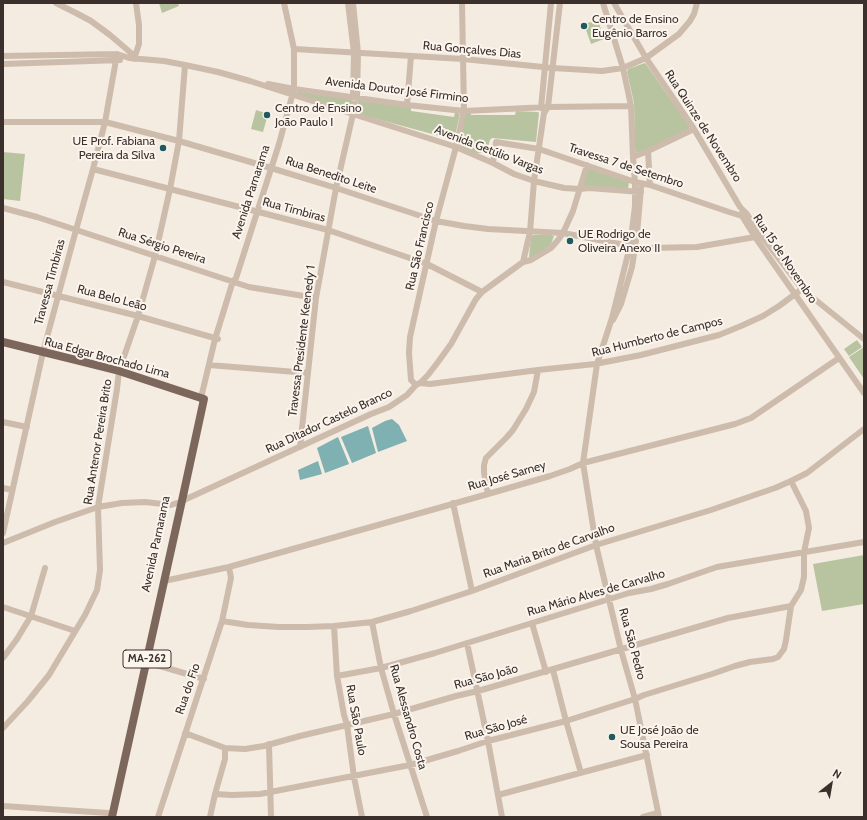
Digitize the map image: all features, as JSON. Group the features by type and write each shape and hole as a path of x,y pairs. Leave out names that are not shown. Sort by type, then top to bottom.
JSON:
{"main road":[{"name":"Rua Edgar Brochado Lima","path":"3,342 119,371 202,398"},
{"name":"Avenida Parnarama","path":"110,815 202,398"}],"street":[{"path":"56,3 81,16 104,31 130,52 131,58"},
{"path":"131,58 139,44 139,25 136,3"},
{"name":"Avenida Parnarama","path":"202,398 217,339 280,144 293,92 294,49 284,3"},
{"path":"348,3 356,53"},
{"path":"352,3 356,53"},
{"name":"Rua São Francisco","path":"418,384 411,380 409,353 410,337 436,221 464,111 462,3"},
{"path":"523,262 530,232 534,181 539,149 551,3"},
{"path":"548,107 560,3"},
{"name":"Rua São Pedro","path":"603,3 623,68 631,106 633,157 638,183 635,250 632,267 621,304 609,327"},
{"path":"614,3 646,58"},
{"name":"Rua Gonçalves Dias","path":"294,49 463,59 553,68 602,71 623,68 646,58 679,34 690,21 697,3"},
{"name":"Travessa Presidente Keenedy 1","path":"300,447 316,298 336,188 353,114 356,53"},
{"path":"70,54 70,62"},
{"name":"Avenida Doutor José Firmino","path":"3,56 70,54 131,58 185,65 218,72 293,92 355,97 407,105 464,111 543,110"},
{"path":"407,105 411,56"},
{"name":"Avenida Doutor José Firmino","path":"3,64 70,62 117,57"},
{"name":"Travessa Timbiras","path":"3,533 43,352 94,170 105,122 117,57"},
{"name":"Rua Quinze de Novembro","path":"646,58 694,129 740,206"},
{"name":"Rua Antenor Pereira Brito","path":"3,728 49,675 85,615 97,590 100,570 98,507 118,389 119,371 138,316 155,256 170,189 179,141 185,65"},
{"name":"Avenida Getúlio Vargas","path":"293,92 353,114 456,147 514,174 534,181 564,188 638,191"},
{"path":"543,110 548,107 631,106"},
{"name":"Rua Benedito Leite","path":"3,122 105,122 179,141 271,168 436,221 482,228 562,233 630,246"},
{"path":"633,157 694,129"},
{"name":"Travessa 7 de Setembro","path":"493,163 496,142 539,149 638,183 650,185 745,215"},
{"path":"648,151 650,185"},
{"name":"Rua Ditador Castelo Branco","path":"180,499 389,407 408,395 428,375 445,353 476,299 482,292 523,262 531,260 551,248 558,240 573,211 586,165"},
{"name":"Rua Timbiras","path":"94,170 328,230 427,264 482,292"},
{"name":"Rua São Pedro","path":"638,191 630,246 609,327 597,364 583,463 596,545 621,650 636,699 658,815"},
{"name":"Rua 15 de Novembro","path":"740,206 755,237 864,393"},
{"name":"Rua Sérgio Pereira","path":"3,208 37,217 235,281 249,287 316,298"},
{"name":"Rua 15 de Novembro","path":"745,215 802,289 864,339"},
{"path":"635,250 651,248 697,247 755,237"},
{"path":"778,270 785,267"},
{"name":"Rua Belo Leão","path":"3,282 138,316 217,339"},
{"name":"Rua Humberto de Campos","path":"418,384 430,384 597,364 641,355 719,335 741,326 763,316 802,289"},
{"name":"Rua José Sarney","path":"162,581 229,567 550,476 583,463 735,424 751,418 839,358"},
{"path":"210,365 308,373"},
{"path":"488,494 484,473 486,458 510,434 526,409 534,392 538,370"},
{"path":"3,422 27,427"},
{"name":"Rua Maria Brito de Carvalho","path":"222,621 248,625 279,627 334,626 372,622 411,611 472,591 596,545 711,510 791,481 807,473 864,429"},
{"path":"791,481 806,511 808,528 804,552 803,583 801,590 791,606"},
{"path":"3,488 12,490"},
{"path":"3,543 55,522 98,507 122,503 145,502 171,505 180,499"},
{"path":"453,503 472,591"},
{"name":"Rua Mário Alves de Carvalho","path":"337,676 381,668 629,593 668,584 717,567 864,542"},
{"name":"Rua do Fio","path":"158,817 222,621 231,578 229,567"},
{"path":"3,658 18,640 30,616 45,568"},
{"name":"Rua São João","path":"185,734 225,748 250,748 264,746 394,714 478,691 728,618 791,606"},
{"name":"Rua São José","path":"215,794 260,794 410,765 488,741 566,721 735,666 750,662 773,659 778,657 784,649 791,606"},
{"path":"3,607 75,632"},
{"name":"Rua Alessandro Costa","path":"372,622 381,668 427,817"},
{"path":"532,623 546,672"},
{"name":"Rua São Paulo","path":"334,626 337,676 347,725 354,776 362,817"},
{"path":"467,643 478,691 502,817"},
{"path":"144,661 204,678"},
{"path":"553,670 581,773"},
{"path":"269,744 271,817"},
{"path":"210,817 225,759 225,748"},
{"path":"498,795 647,755"},
{"path":"3,806 110,815"},
{"path":"643,817 658,815"}],"green space":[{"path":"159,3 178,3 179,6 162,13"},
{"path":"598,20 604,39 591,44 584,24"},
{"path":"645,63 689,128 688,130 638,153 635,149 634,103 627,72 628,69"},
{"path":"297,91 353,99 350,111 296,95"},
{"path":"358,101 411,107 411,111 454,117 455,112 460,114 454,140 355,113"},
{"path":"256,110 268,114 263,132 251,129"},
{"path":"471,111 471,115 515,115 516,111 538,112 536,142 492,138 487,150 479,153 474,153 461,147 459,145 465,112"},
{"path":"3,152 25,154 20,201 3,199"},
{"path":"587,168 629,182 628,189 585,187 583,185"},
{"path":"533,235 554,236 551,244 546,249 529,257 531,237"},
{"path":"857,340 862,347 849,356 844,349"},
{"path":"864,347 864,379 849,357"},
{"path":"864,555 864,604 822,611 813,564"}],"water":[{"path":"392,419 399,425 407,441 378,452 372,428"},
{"path":"368,426 376,453 352,463 341,437"},
{"path":"338,437 349,464 325,473 317,448"},
{"path":"318,461 322,474 300,480 298,470"}],"place":[{"name":"Centro de Ensino Eugênio Barros","path":"584,26"},
{"name":"Centro de Ensino João Paulo I","path":"267,115"},
{"name":"UE Prof. Fabiana Pereira da Silva","path":"163,148"},
{"name":"UE Rodrigo de Oliveira Anexo II","path":"570,241"},
{"name":"UE José João de Sousa Pereira","path":"612,737"}]}
